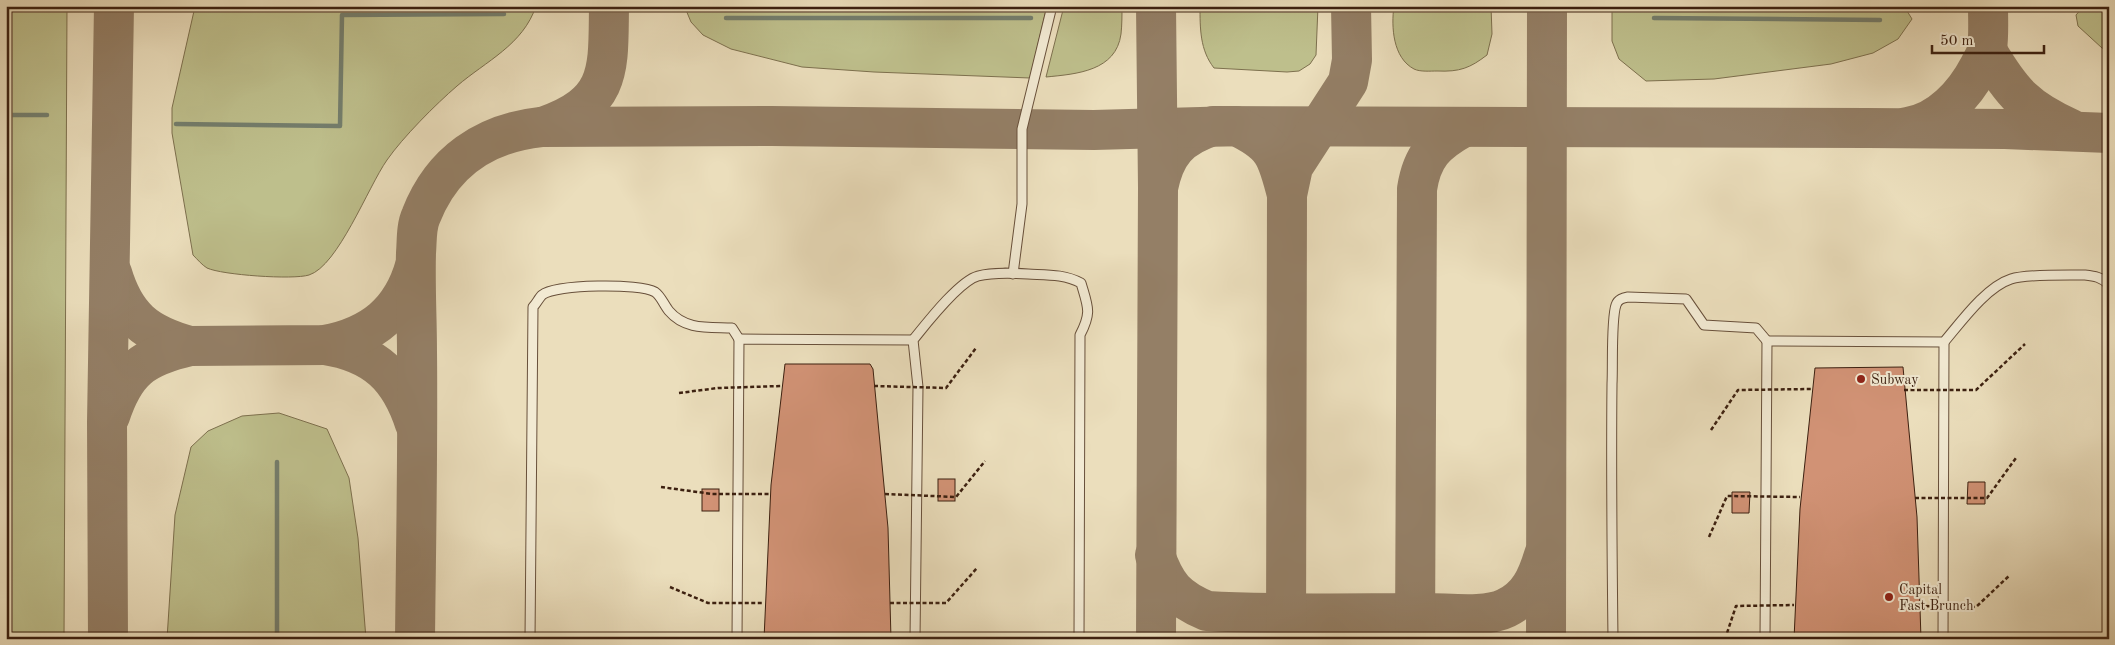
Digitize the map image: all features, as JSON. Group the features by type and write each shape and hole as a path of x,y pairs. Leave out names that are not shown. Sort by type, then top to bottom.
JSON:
{"lane":[{"path":"1013,274 1022,204 1022,128 1052,6"},
{"path":"739,339 913,340 964,284 977,276 1013,274 1058,275 1081,283 1088,304 1089,318 1080,335 1079,639"},
{"path":"1943,639 1944,342 1973,308 2000,284 2012,278 2084,275 2096,276 2109,285"},
{"path":"530,639 534,307 542,295 558,288 638,287 656,292 668,310 681,323 696,327 732,328 739,339 736,639"},
{"path":"1613,639 1611,454 1613,352 1617,302 1628,297 1686,299 1704,324 1756,328 1767,341 1765,639"},
{"path":"913,340 918,387 915,639"},
{"path":"1767,341 1944,342"}],"path":[{"path":"1904,390 1976,390 2025,344"},
{"path":"874,386 946,388 976,348"},
{"path":"679,393 718,388 781,386"},
{"path":"1711,430 1738,390 1812,390"},
{"path":"1915,498 1987,498 2016,458"},
{"path":"885,494 956,497 985,461"},
{"path":"661,487 712,494 770,494"},
{"path":"1709,537 1727,496 1800,498"},
{"path":"890,603 946,603 977,568"},
{"path":"1919,606 1976,607 2010,575"},
{"path":"670,587 708,603 764,602"},
{"path":"1725,639 1736,606 1794,605"}],"green space":[{"path":"6,6 67,6 64,639 6,639"},
{"path":"196,6 536,6 530,20 513,42 449,93 402,141 379,172 341,242 320,269 309,275 274,277 215,271 205,267 193,255 172,133 172,108"},
{"path":"689,6 1047,6 1030,78 874,72 802,67 731,49 703,35 691,22 686,10"},
{"path":"1064,6 1122,6 1121,34 1118,46 1112,56 1093,68 1082,72 1046,77"},
{"path":"1200,6 1318,6 1316,55 1310,64 1299,71 1214,68 1203,47"},
{"path":"1394,6 1491,6 1492,34 1487,55 1470,66 1458,70 1419,71 1414,69 1402,57 1395,41 1393,32"},
{"path":"1612,6 1904,6 1912,19 1898,39 1873,53 1831,64 1714,79 1646,81 1619,59 1612,41"},
{"path":"2084,6 2109,6 2109,51 2102,48 2078,26 2076,15"},
{"path":"279,413 327,429 349,478 358,538 366,639 167,639 175,515 191,447 208,431 242,416"}],"building":[{"path":"785,364 870,364 873,369 888,528 891,639 764,639 771,485"},
{"path":"1903,367 1917,517 1921,639 1794,639 1800,509 1815,368"},
{"path":"938,479 955,479 955,501 938,501"},
{"path":"1968,482 1985,482 1985,504 1967,504"},
{"path":"702,489 719,489 719,511 702,511"},
{"path":"1732,492 1750,492 1749,513 1732,513"}],"waterway":[{"path":"176,124 340,126 342,15 504,14"},
{"path":"726,18 1031,18"},
{"path":"1654,18 1880,20"},
{"path":"6,115 47,115"},
{"path":"277,462 277,639"}],"taxiway":[{"path":"108,639 107,422 114,6"},
{"path":"545,126 567,117 584,106 595,94 602,81 608,48 609,6"},
{"path":"1156,6 1158,188 1156,639"},
{"path":"1286,639 1287,195 1293,167 1348,82 1352,60 1351,6"},
{"path":"1546,639 1547,6"},
{"path":"1907,127 1930,120 1950,106 1973,77 1987,49 1988,6"},
{"path":"1987,51 2004,78 2021,98 2042,114 2071,129"},
{"path":"415,639 417,229 419,220 430,197 441,180 453,166 484,144 521,130 541,127 772,126 1094,130 1236,126 1259,139 1272,152 1280,170 1287,195"},
{"path":"1158,188 1165,165 1175,148 1191,135 1213,126 2005,129 2109,133"},
{"path":"1415,639 1417,189 1426,159 1445,139 1464,127"},
{"path":"110,416 122,387 138,368 148,361 174,350 190,346 325,345 357,335 371,328 393,309 402,296 415,266"},
{"path":"112,273 123,301 139,322 161,336 190,346"},
{"path":"325,345 358,354 383,370 402,393 415,424"},
{"path":"1155,555 1163,575 1174,590 1187,601 1207,611 1467,614 1498,611 1514,604 1531,586 1544,555"}],"place":[{"name":"Subway","path":"1861,379"},
{"name":"Capital Fast Brunch","path":"1889,597"}]}
